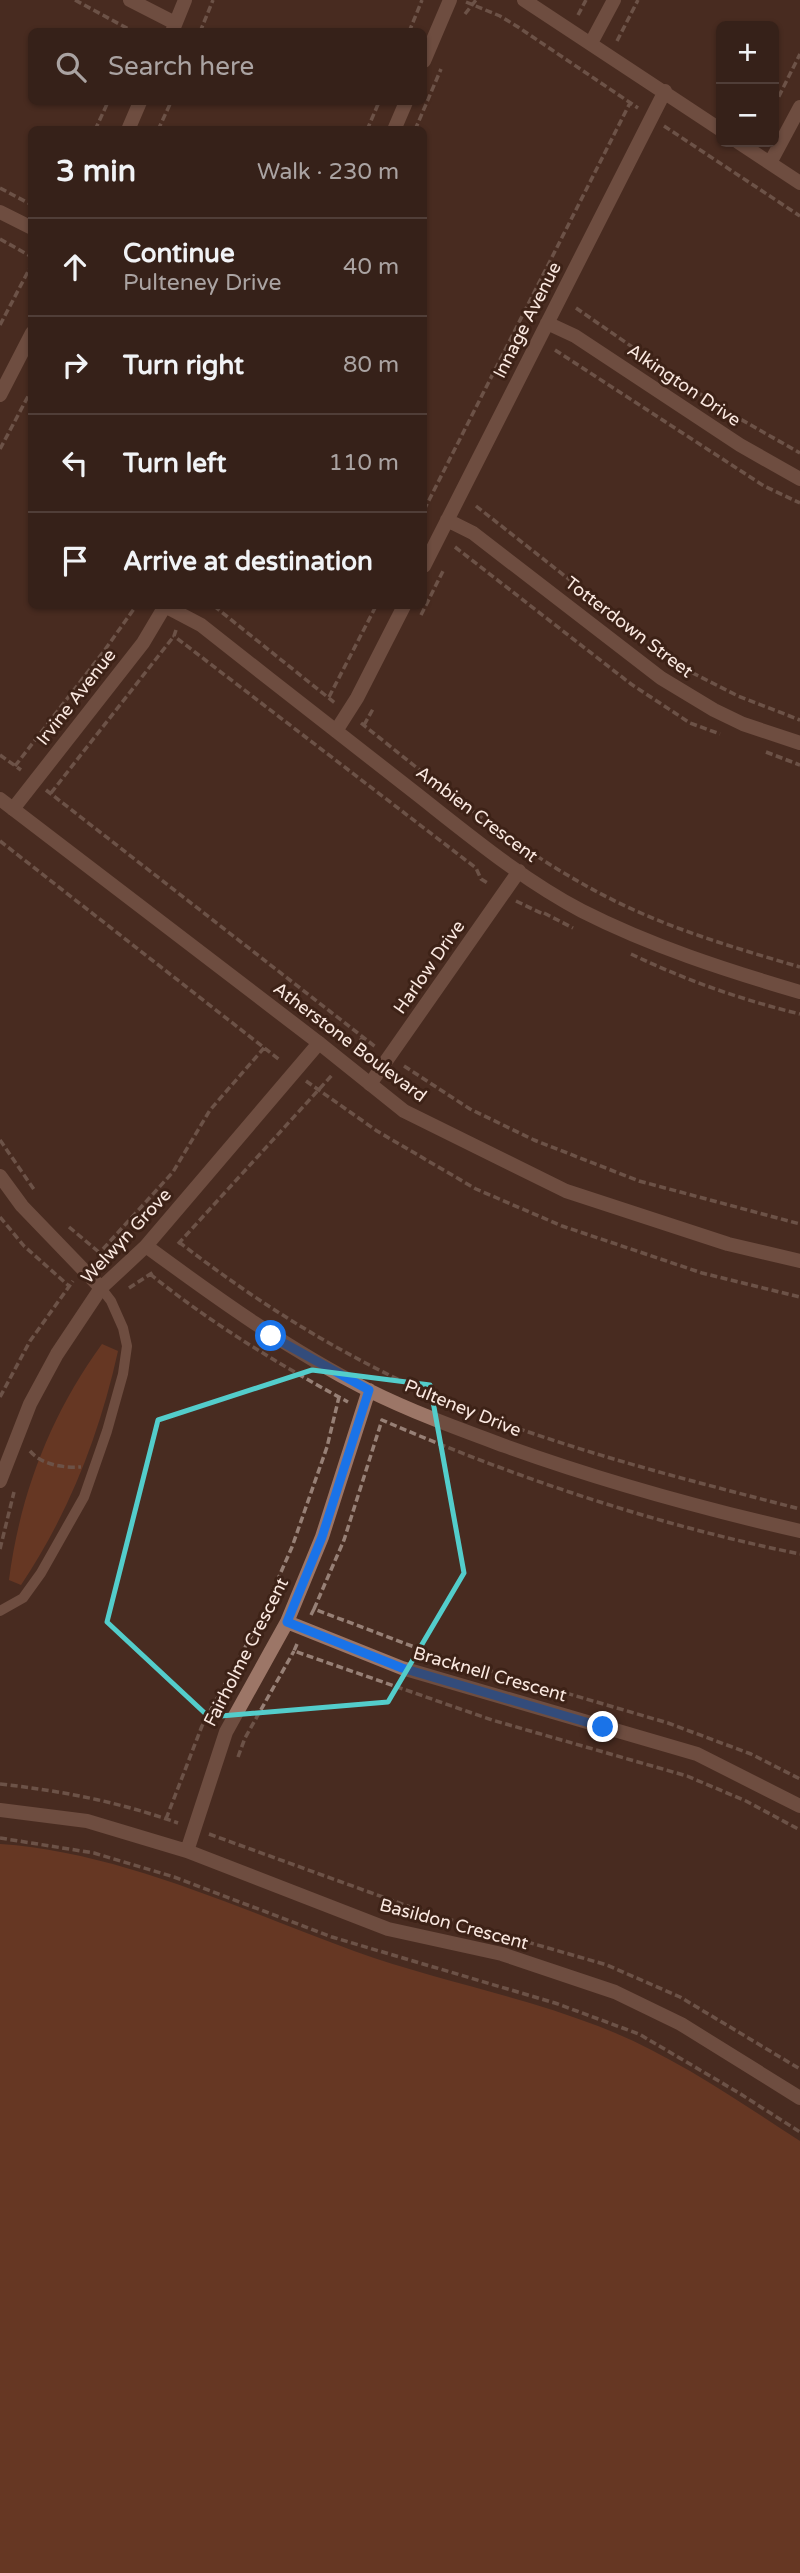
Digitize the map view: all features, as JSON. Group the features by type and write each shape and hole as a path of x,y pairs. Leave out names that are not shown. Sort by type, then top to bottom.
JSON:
{"street":[{"path":"131,0 173,27 185,0"},
{"path":"427,54 450,0"},
{"path":"524,0 716,127"},
{"path":"591,43 614,0"},
{"name":"Innage Avenue","path":"427,560 665,91"},
{"path":"130,126 139,105"},
{"path":"396,126 405,105"},
{"path":"769,163 800,107"},
{"path":"745,147 800,183"},
{"path":"0,212 28,227"},
{"name":"Alkington Drive","path":"547,323 575,336 731,440 800,479"},
{"path":"0,396 28,341"},
{"name":"Totterdown Street","path":"447,520 484,541 661,678 743,724 800,743"},
{"name":"Irvine Avenue","path":"13,809 143,643 163,609"},
{"name":"Ambien Crescent","path":"171,609 201,625 491,852 580,910 639,938 800,992"},
{"path":"336,731 402,609"},
{"name":"Atherstone Boulevard","path":"0,799 404,1111 566,1191 728,1244 800,1261"},
{"name":"Harlow Drive","path":"370,1084 519,871"},
{"name":"Welwyn Grove","path":"0,1481 30,1404 57,1354 101,1288 146,1246 319,1043"},
{"path":"0,1175 22,1206 101,1288"},
{"name":"Pulteney Drive","path":"146,1246 271,1336 369,1390 446,1425 577,1472 698,1508 800,1531"},
{"name":"Fairholme Crescent","path":"187,1851 226,1732 287,1622 322,1537 369,1390"},
{"name":"Bracknell Crescent","path":"287,1622 402,1668 697,1754 800,1806"},
{"name":"Basildon Crescent","path":"0,1810 87,1821 187,1851 388,1928 502,1954 615,1992 681,2024 800,2098"}],"lane":[{"path":"0,1611 23,1598 41,1573 84,1497 94,1467 123,1374 127,1346 123,1328 111,1301 101,1288"}],"path":[{"path":"75,0 127,28"},
{"path":"202,28 213,0"},
{"path":"411,28 422,0"},
{"path":"461,0 509,21 800,216"},
{"path":"579,15 586,0"},
{"path":"617,41 638,0"},
{"path":"779,96 800,54"},
{"path":"427,504 630,103"},
{"path":"97,126 107,105"},
{"path":"160,126 170,105"},
{"path":"369,126 378,105"},
{"path":"0,188 28,203"},
{"path":"0,239 28,255"},
{"path":"0,325 28,272"},
{"path":"576,309 719,407 800,453"},
{"path":"555,350 764,486 800,503"},
{"path":"0,449 28,396"},
{"path":"445,468 468,479"},
{"path":"481,497 476,506 679,666 738,696 800,720"},
{"path":"450,557 464,528"},
{"path":"427,602 445,567"},
{"path":"15,766 134,609"},
{"path":"218,609 491,826 608,898 663,924 800,967"},
{"path":"329,698 374,609"},
{"path":"418,620 424,609"},
{"path":"51,793 174,636 183,615"},
{"path":"174,636 476,868 481,879 543,914"},
{"path":"364,725 376,702"},
{"path":"0,755 389,1057 470,1108 534,1140 639,1181 800,1224"},
{"path":"0,1397 30,1341 69,1286 173,1172 210,1110 264,1048"},
{"path":"111,1301 150,1274 343,1063"},
{"path":"0,1140 36,1192"},
{"path":"0,1217 24,1246 69,1286"},
{"path":"61,1220 100,1253"},
{"path":"179,1242 240,1288 294,1322 388,1374 444,1400 588,1451 675,1478 800,1509"},
{"path":"122,1266 140,1280"},
{"path":"150,1274 233,1336 284,1368 382,1420 465,1456 544,1484 709,1533 800,1554"},
{"path":"166,1819 202,1726 259,1622 292,1547 327,1447 339,1397"},
{"path":"314,1609 344,1539 382,1420"},
{"path":"23,1459 26,1446 35,1456 60,1468 94,1467"},
{"path":"0,1549 16,1486"},
{"path":"236,1762 245,1738 294,1651"},
{"path":"0,1784 63,1791 135,1808 427,1913 607,1965 680,1997 800,2069"},
{"path":"204,1858 215,1823"},
{"path":"0,1838 94,1853 174,1877 332,1937 555,2003 639,2035 800,2132"}],"highlighted area":[{"path":"312,1370 430,1385 464,1573 388,1702 209,1717 107,1622 158,1420"}],"shaded area":[{"path":"102,1344 118,1351 92,1443 54,1530 21,1585 9,1580 21,1517 40,1456 68,1398"},
{"path":"0,1844 90,1858 135,1871 224,1901 354,1951 537,2005 598,2026 677,2064 800,2141 800,2573 0,2573"}],"route":[{"path":"271,1336 369,1390 322,1537 287,1622 402,1668 603,1727"}]}
